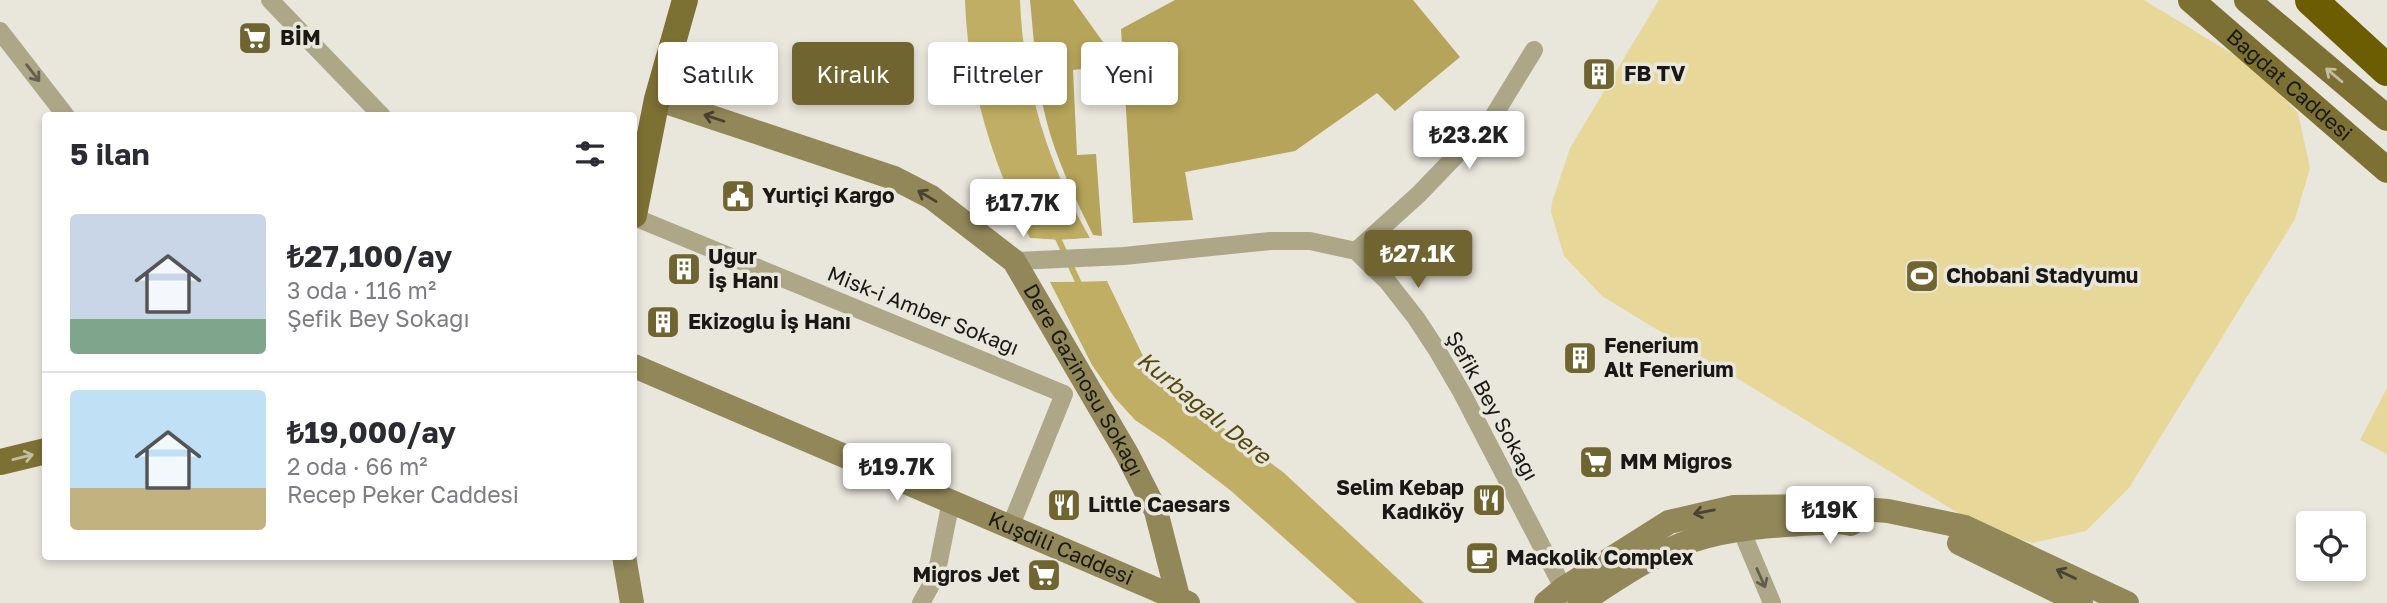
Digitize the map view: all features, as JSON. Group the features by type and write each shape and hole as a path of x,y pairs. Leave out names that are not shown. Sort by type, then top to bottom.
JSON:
{"highway":[{"path":"2311,0 2387,70"}],"main road":[{"path":"637,201 657,99 685,0"},
{"name":"Bağdat Caddesi","path":"2191,0 2387,170"},
{"name":"Bağdat Caddesi","path":"2247,0 2387,118"},
{"name":"Dere Gazinosu Sokağı","path":"657,99 894,178 931,197 1024,261 1156,512 1184,601"},
{"name":"Kuşdili Caddesi","path":"637,367 1184,601"},
{"path":"0,463 42,452"},
{"path":"1565,600 1737,518 1824,506 1888,511 1965,527 2127,603"},
{"path":"1737,518 1840,522 1943,535 2081,603"},
{"path":"613,560 620,603"},
{"path":"625,560 632,603"}],"street":[{"path":"270,0 378,112"},
{"path":"0,32 63,112"},
{"path":"1024,261 1270,241 1310,241 1356,251 1419,194 1493,117 1534,50"},
{"name":"Misk-i Amber Sokağı","path":"637,217 1065,394"},
{"name":"Şefik Bey Sokağı","path":"1356,251 1387,281 1437,350 1462,393 1565,600"},
{"path":"1011,525 1078,368"},
{"path":"921,603 936,576 951,501"},
{"path":"1737,518 1772,603"}],"shaded area":[{"path":"965,0 1020,0 1023,42 968,42"},
{"path":"1030,0 1073,0 1103,42 1081,42 1081,69 1073,70 1077,155 1096,154 1102,236 1093,235 1066,178 1050,134 1043,105 1067,105 1067,42 1034,42"},
{"path":"1175,0 1413,0 1460,57 1395,111 1377,93 1295,151 1185,172 1193,220 1133,223 1126,105 1178,105 1178,42 1122,42 1121,29"},
{"name":"Chobani Stadyumu","path":"1659,0 2144,0 2257,69 2298,113 2310,168 2295,219 2129,488 2086,531 2032,543 1976,524 1602,296 1564,256 1551,212 1570,148"},
{"path":"980,105 1035,105 1050,153 1090,238 1030,238 1004,181"},
{"path":"1107,281 1142,354 1160,381 1283,472 1424,603 1357,603 1230,490 1135,420 1115,398 1092,365 1050,282"},
{"path":"2387,388 2387,454 2360,440"}],"pier":[{"path":"1026,238 1090,238 1091,241 1029,242"},
{"path":"1106,277 1107,281 1047,282 1050,278"}],"waterway":[{"name":"Kurbağalı Dere","path":"1056,234 1081,288"}],"place":[{"name":"BİM","path":"255,38"},
{"name":"FB TV","path":"1599,74"},
{"name":"Yurtiçi Kargo","path":"738,196"},
{"name":"Uğur İş Hanı","path":"684,269"},
{"name":"Chobani Stadyumu","path":"1922,276"},
{"name":"Ekizoğlu İş Hanı","path":"663,322"},
{"name":"Fenerium Alt Fenerium","path":"1580,358"},
{"name":"MM Migros","path":"1596,462"},
{"name":"Selim Kebap Kadıköy","path":"1489,500"},
{"name":"Little Caesars","path":"1064,505"},
{"name":"Mackolik Complex","path":"1482,558"},
{"name":"Migros Jet","path":"1044,575"}]}
